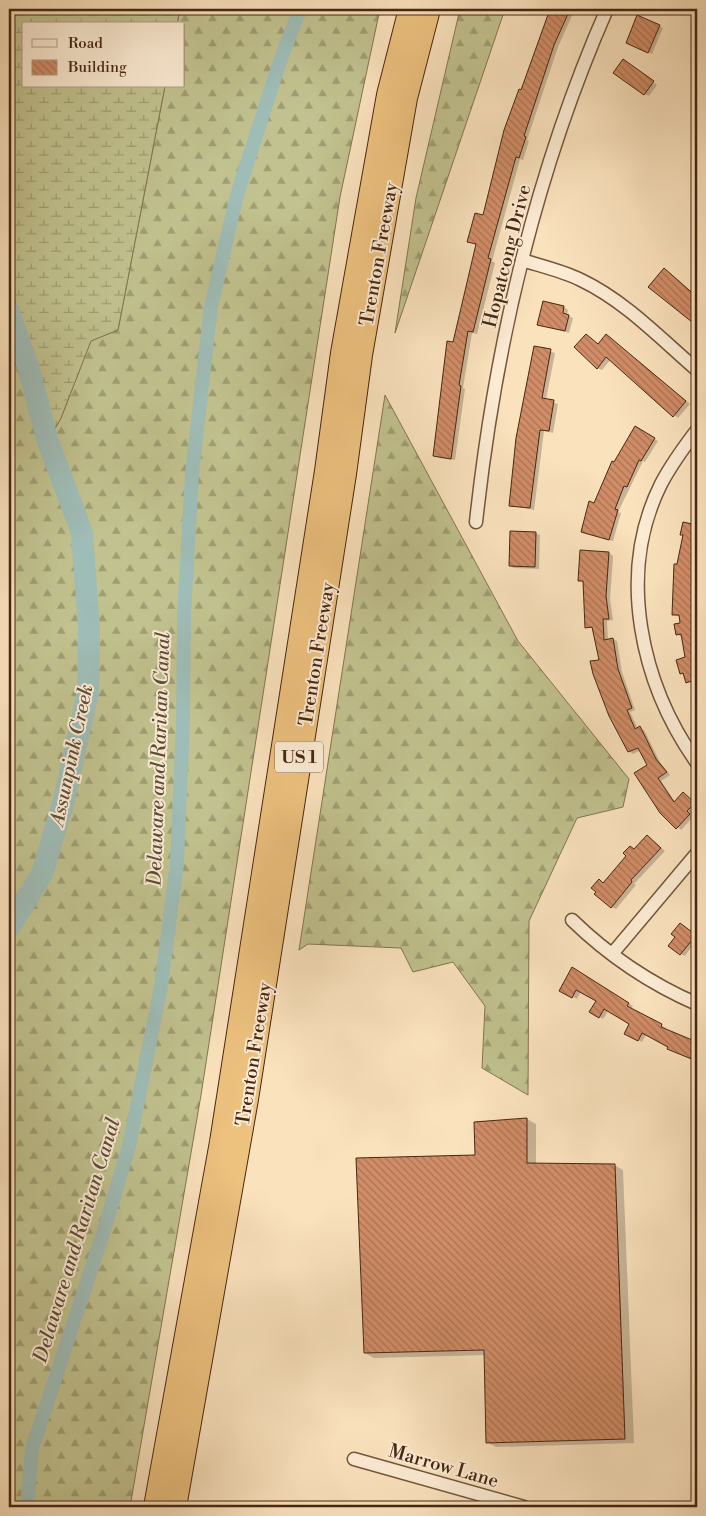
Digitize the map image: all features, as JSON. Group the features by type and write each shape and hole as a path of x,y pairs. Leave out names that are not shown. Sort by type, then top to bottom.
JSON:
{"highway":[{"name":"Trenton Freeway","path":"156,1507 222,1142 328,472 343,352 389,95 411,9"},
{"name":"Trenton Freeway","path":"174,1507 246,1099 344,474 360,355 406,98 428,9"}],"street":[{"name":"Hopatcong Drive","path":"476,522 483,461 499,358 522,260 547,170 582,71 607,9"},
{"path":"522,260 580,279 601,291 621,305 697,370"},
{"path":"697,430 674,461 650,510 639,561 638,589 644,643 654,680 672,723 697,763"},
{"path":"612,954 697,853"},
{"path":"572,920 612,954 655,982 697,1004"},
{"name":"Marrow Lane","path":"354,1459 524,1507"}],"green space":[{"path":"9,9 180,9 177,22 22,22 22,88 165,88 118,330 91,341 61,418 45,446 15,362 17,307 9,286"},
{"path":"180,9 380,9 340,197 201,1095 130,1507 9,1507 9,286 17,307 15,362 45,445 61,418 91,340 118,330 165,88 185,88 185,22 177,22"},
{"path":"460,9 505,9 395,333 416,198"},
{"path":"385,395 518,641 629,779 623,807 577,818 529,921 528,1095 482,1068 485,1006 453,962 413,972 401,948 308,944 299,950"}],"building":[{"path":"550,9 568,14 554,45 524,136 526,137 519,158 516,157 488,258 491,259 473,332 468,331 459,385 461,386 451,459 433,456 447,341 453,342 476,244 467,242 475,213 483,215 504,130 519,89 521,90"},
{"path":"637,15 660,25 648,53 626,43"},
{"path":"623,59 654,81 644,95 613,73"},
{"path":"664,268 697,297 697,326 648,287"},
{"path":"543,301 564,306 563,313 569,315 565,331 537,325"},
{"path":"586,334 598,344 606,334 686,401 673,417 606,357 597,369 574,347"},
{"path":"534,346 551,349 542,398 554,400 549,431 540,430 530,508 509,506 516,438"},
{"path":"635,426 655,438 641,461 639,460 627,487 624,486 615,509 618,510 609,540 581,532 589,501 594,503 612,461 614,462"},
{"path":"683,522 697,525 696,596 692,596 697,628 697,679 686,683 683,673 680,674 676,660 685,657 681,634 676,635 674,624 680,623 679,615 672,615 674,564 677,564 683,535 680,535"},
{"path":"510,531 536,532 535,567 509,566"},
{"path":"580,550 609,552 606,596 609,619 603,619 604,640 613,638 618,669 632,708 627,710 635,729 640,726 656,759 667,772 658,778 674,802 683,792 695,803 687,811 690,814 676,829 660,813 634,773 647,765 638,748 628,752 609,716 593,674 590,661 599,660 592,627 585,628 583,581 578,581"},
{"path":"647,835 661,848 631,880 632,882 611,908 594,894 596,892 591,888 599,879 603,883 626,856 623,853 630,846 634,849"},
{"path":"680,923 696,935 680,955 668,946 675,937 671,934"},
{"path":"572,967 629,1003 627,1006 662,1024 661,1027 697,1042 694,1060 667,1049 668,1047 642,1033 638,1041 624,1034 629,1024 604,1009 599,1018 589,1012 596,1001 576,990 572,998 559,991"},
{"path":"527,1118 527,1163 615,1164 625,1439 486,1443 484,1350 364,1353 356,1158 475,1155 474,1122"}],"waterway":[{"name":"Delaware and Raritan Canal","path":"27,1507 32,1449 106,1224 129,1146 161,987 177,863 183,722 184,615 192,473 211,306 237,195 279,64 300,9"},
{"name":"Assunpink Creek","path":"9,312 29,370 47,439 82,533 89,628 88,692 64,800 42,874 9,928"}]}
